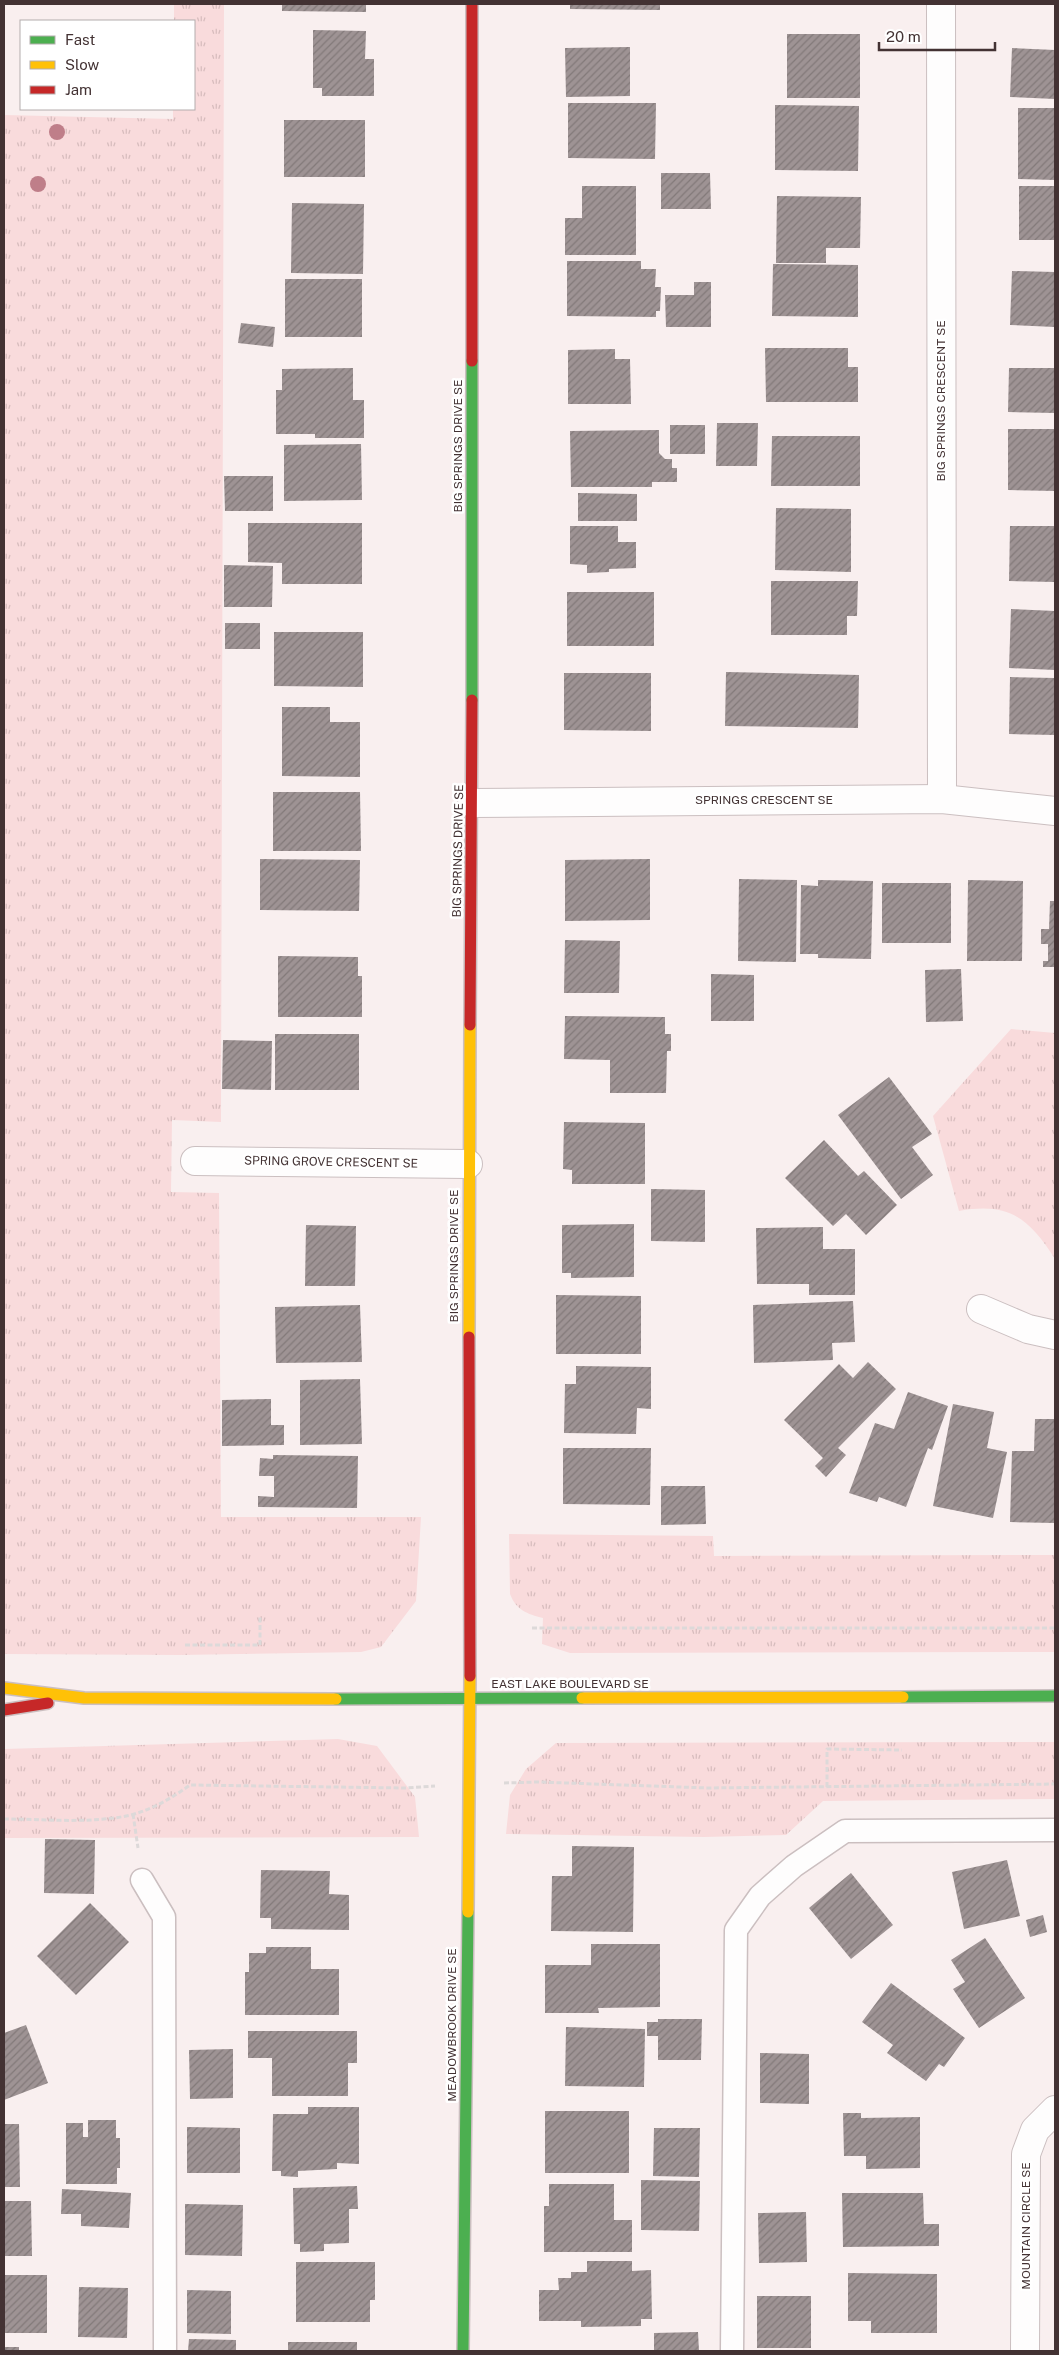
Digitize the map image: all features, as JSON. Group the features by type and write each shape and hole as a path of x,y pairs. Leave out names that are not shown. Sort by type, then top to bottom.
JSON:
{"street":[{"name":"BIG SPRINGS DRIVE SE","path":"470,1699 468,1164 472,803 472,4"},
{"name":"BIG SPRINGS CRESCENT SE","path":"941,4 942,799"},
{"name":"SPRINGS CRESCENT SE","path":"472,803 942,799 1055,811"},
{"name":"SPRING GROVE CRESCENT SE","path":"195,1161 468,1164"},
{"path":"981,1309 1028,1329 1055,1336"},
{"name":"EAST LAKE BOULEVARD SE","path":"4,1688 84,1698 470,1699 1055,1696"},
{"name":"EAST LAKE BOULEVARD SE","path":"4,1710 84,1698"},
{"name":"MEADOWBROOK DRIVE SE","path":"463,2351 470,1699"},
{"name":"MOUNTAIN CIRCLE SE","path":"1025,2351 1026,2154 1036,2130 1055,2110"}],"lane":[{"path":"732,2351 736,1930 760,1896 794,1866 845,1831 1055,1830"},
{"path":"142,1880 164,1917 165,2351"}],"path":[{"path":"185,1645 260,1645 260,1615"},
{"path":"532,1628 1055,1628"},
{"path":"827,1787 828,1749 902,1750"},
{"path":"4,1819 109,1819 133,1814 165,1802 190,1785 405,1788 538,1782 708,1788 1055,1784"}],"green space":[{"path":"174,4 224,4 221,1122 172,1120 171,1192 219,1193 221,1517 421,1517 416,1601 381,1647 361,1652 179,1655 4,1654 4,115 173,119 173,110 195,110 195,20 174,20"},
{"path":"1011,1029 1055,1033 1055,1259 1036,1233 1016,1216 1004,1211 991,1209 959,1211 933,1116"},
{"path":"509,1534 713,1536 714,1556 1055,1555 1055,1652 570,1653 542,1644 543,1618 519,1608 512,1599 510,1594"},
{"path":"338,1739 377,1746 415,1797 419,1837 4,1838 4,1749"},
{"path":"1055,1742 1055,1799 823,1801 786,1835 704,1837 506,1834 510,1795 526,1769 556,1743"}],"building":[{"path":"282,4 366,4 366,12 282,11"},
{"path":"570,4 660,4 660,10 570,9"},
{"path":"313,30 366,31 365,59 374,59 374,96 322,96 322,88 313,88"},
{"path":"787,34 860,34 860,98 787,98"},
{"path":"630,47 630,96 566,97 565,48"},
{"path":"1012,48 1055,50 1055,99 1010,97"},
{"path":"568,103 656,103 655,159 568,158"},
{"path":"775,105 859,106 858,171 775,170"},
{"path":"1018,108 1055,108 1055,180 1018,179"},
{"path":"284,120 365,120 365,177 284,177"},
{"path":"661,173 710,173 711,209 661,209"},
{"path":"582,186 636,186 636,255 565,255 565,218 582,218"},
{"path":"1019,186 1055,186 1055,240 1019,240"},
{"path":"777,196 861,197 860,248 826,248 826,263 776,263"},
{"path":"292,203 364,204 363,274 291,273"},
{"path":"567,261 641,261 641,269 656,269 655,287 661,287 660,311 656,311 656,317 567,316"},
{"path":"773,264 858,265 858,317 772,316"},
{"path":"1012,271 1055,272 1055,327 1010,325"},
{"path":"285,279 362,279 362,337 285,337"},
{"path":"694,282 711,282 711,327 666,327 665,295 694,295"},
{"path":"241,323 275,327 273,347 238,343"},
{"path":"765,348 848,348 848,367 858,367 858,402 766,402"},
{"path":"615,349 615,359 630,359 631,404 568,404 568,350"},
{"path":"353,368 353,400 364,400 364,438 315,438 315,434 276,434 276,390 282,390 282,369"},
{"path":"1009,368 1055,368 1055,413 1008,412"},
{"path":"717,423 758,423 757,466 716,466"},
{"path":"670,425 705,425 705,454 670,454"},
{"path":"1008,429 1055,429 1055,491 1008,490"},
{"path":"659,430 659,453 665,459 672,459 672,468 677,468 677,482 652,482 652,487 571,487 570,431"},
{"path":"772,436 860,436 860,486 771,486"},
{"path":"361,444 362,500 284,501 284,445"},
{"path":"224,476 273,476 273,511 225,511"},
{"path":"578,493 637,494 637,521 578,521"},
{"path":"776,508 851,509 851,572 775,570"},
{"path":"248,523 362,523 362,584 282,584 282,563 248,562"},
{"path":"570,526 618,526 618,542 636,542 636,568 609,569 609,572 587,573 587,565 570,564"},
{"path":"1010,526 1055,526 1055,582 1009,581"},
{"path":"224,565 273,566 272,607 224,607"},
{"path":"771,581 858,581 857,616 847,616 847,635 771,635"},
{"path":"567,592 654,592 654,646 567,646"},
{"path":"1011,609 1055,611 1055,670 1009,668"},
{"path":"225,623 260,623 260,649 225,649"},
{"path":"274,632 363,632 363,687 274,686"},
{"path":"726,672 859,675 858,728 725,726"},
{"path":"564,673 651,673 651,731 564,730"},
{"path":"1010,677 1055,678 1055,735 1009,734"},
{"path":"282,707 330,707 330,722 360,722 360,777 282,776"},
{"path":"273,792 360,792 361,851 273,851"},
{"path":"260,859 360,860 359,911 260,910"},
{"path":"650,859 650,920 565,921 565,860"},
{"path":"739,879 797,880 796,962 738,961"},
{"path":"818,880 873,881 871,959 818,958 818,954 800,954 801,885 818,886"},
{"path":"968,880 1023,881 1022,961 967,961"},
{"path":"882,883 951,883 951,943 882,943"},
{"path":"1050,901 1055,901 1055,967 1043,967 1043,961 1048,961 1048,944 1041,944 1041,929 1049,929"},
{"path":"565,940 620,941 619,993 564,993"},
{"path":"278,956 358,957 358,976 362,976 362,1017 278,1017"},
{"path":"961,969 963,1021 926,1022 925,970"},
{"path":"711,974 754,975 754,1021 711,1021"},
{"path":"565,1016 665,1017 665,1034 671,1034 671,1051 667,1051 666,1093 610,1093 610,1060 564,1059"},
{"path":"275,1034 359,1034 359,1090 275,1090"},
{"path":"223,1040 272,1041 271,1090 222,1089"},
{"path":"889,1077 932,1134 912,1147 933,1175 901,1199 838,1115"},
{"path":"564,1122 645,1123 645,1184 572,1184 572,1170 563,1169"},
{"path":"824,1140 858,1176 864,1171 897,1205 866,1235 846,1214 833,1226 785,1178"},
{"path":"651,1189 705,1190 705,1242 651,1241"},
{"path":"634,1224 634,1277 571,1278 571,1273 562,1273 562,1225"},
{"path":"306,1225 356,1226 355,1286 305,1286"},
{"path":"823,1227 823,1249 855,1249 855,1295 809,1295 809,1284 757,1284 756,1228"},
{"path":"556,1295 641,1296 641,1354 556,1354"},
{"path":"853,1301 855,1342 832,1343 833,1360 754,1363 753,1305"},
{"path":"360,1305 362,1362 276,1363 275,1307"},
{"path":"868,1362 896,1389 838,1448 846,1455 826,1477 815,1466 823,1458 784,1420 839,1364 853,1378"},
{"path":"576,1366 651,1367 651,1409 637,1408 636,1434 564,1433 565,1384 576,1384"},
{"path":"360,1379 362,1444 300,1445 300,1380"},
{"path":"908,1392 948,1406 932,1450 928,1448 906,1507 879,1497 877,1502 849,1493 875,1423 894,1429"},
{"path":"271,1399 271,1425 284,1425 284,1445 222,1446 222,1400"},
{"path":"953,1404 994,1412 987,1448 1007,1452 993,1518 933,1506"},
{"path":"1035,1419 1055,1419 1055,1523 1010,1522 1012,1451 1034,1451"},
{"path":"563,1448 651,1448 650,1505 563,1504"},
{"path":"273,1455 358,1456 357,1508 258,1507 258,1496 274,1497 274,1476 259,1476 260,1458 273,1459"},
{"path":"661,1486 705,1486 706,1524 661,1525"},
{"path":"45,1839 95,1840 94,1894 44,1893"},
{"path":"572,1846 634,1847 633,1932 551,1931 552,1876 572,1876"},
{"path":"1007,1860 1020,1916 964,1929 952,1872"},
{"path":"261,1870 330,1871 329,1894 349,1895 349,1930 271,1929 271,1918 260,1918"},
{"path":"851,1873 893,1925 851,1959 809,1908"},
{"path":"90,1903 129,1942 76,1995 37,1956"},
{"path":"1043,1915 1047,1932 1030,1937 1026,1920"},
{"path":"985,1938 1025,1998 979,2028 953,1989 965,1982 951,1960"},
{"path":"591,1944 660,1944 660,2007 598,2008 599,2013 545,2013 545,1965 591,1965"},
{"path":"266,1947 311,1947 311,1969 339,1969 339,2015 245,2015 245,1972 249,1972 249,1953 266,1953"},
{"path":"891,1983 965,2038 944,2067 939,2064 926,2081 887,2053 893,2045 862,2022"},
{"path":"658,2019 702,2019 701,2060 658,2060 658,2036 647,2036 647,2022 658,2022"},
{"path":"26,2025 48,2083 4,2100 4,2033"},
{"path":"566,2027 645,2029 644,2087 565,2086"},
{"path":"248,2031 357,2031 357,2063 348,2063 348,2096 272,2096 272,2058 248,2058"},
{"path":"233,2049 233,2098 190,2099 189,2050"},
{"path":"760,2053 809,2054 809,2104 760,2103"},
{"path":"308,2107 359,2107 359,2164 337,2163 337,2169 298,2171 298,2177 281,2176 281,2171 272,2171 273,2114 308,2114"},
{"path":"545,2111 629,2111 629,2173 545,2173"},
{"path":"843,2113 861,2113 861,2118 920,2117 920,2168 866,2169 866,2156 844,2156"},
{"path":"88,2120 116,2120 116,2138 120,2138 120,2168 117,2168 117,2184 66,2184 66,2123 83,2123 83,2137 88,2137"},
{"path":"4,2124 19,2124 20,2187 4,2187"},
{"path":"187,2127 240,2128 240,2173 187,2173"},
{"path":"654,2128 700,2128 699,2177 653,2176"},
{"path":"641,2180 700,2181 699,2231 641,2230"},
{"path":"549,2184 614,2184 614,2220 632,2220 632,2252 544,2252 544,2206 549,2206"},
{"path":"357,2186 358,2209 349,2209 349,2243 324,2244 324,2251 300,2252 300,2244 294,2244 293,2188"},
{"path":"62,2189 131,2193 129,2228 81,2226 81,2214 61,2214"},
{"path":"842,2193 923,2193 924,2224 939,2224 939,2246 843,2247"},
{"path":"4,2201 31,2201 32,2256 4,2256"},
{"path":"185,2204 243,2205 242,2256 185,2255"},
{"path":"806,2212 807,2262 759,2263 758,2213"},
{"path":"587,2261 632,2261 632,2271 651,2270 652,2319 641,2319 641,2326 581,2327 581,2321 539,2321 539,2290 559,2290 558,2278 571,2278 571,2272 587,2272"},
{"path":"296,2262 375,2262 375,2300 370,2300 370,2322 296,2322"},
{"path":"848,2273 937,2274 937,2333 871,2333 871,2321 848,2321"},
{"path":"4,2275 47,2275 47,2333 4,2333"},
{"path":"79,2287 128,2288 127,2338 78,2337"},
{"path":"187,2290 231,2291 231,2334 187,2333"},
{"path":"757,2296 811,2296 811,2348 757,2348"},
{"path":"698,2332 699,2351 654,2351 654,2333"},
{"path":"189,2339 236,2340 236,2351 188,2351"},
{"path":"288,2342 357,2342 357,2351 288,2351"},
{"path":"4,2347 19,2347 19,2351 4,2351"}],"traffic: fast":[{"path":"472,361 472,700"},
{"path":"903,1697 1055,1696"},
{"path":"336,1699 582,1698"},
{"path":"463,2351 468,1912"}],"traffic: slow":[{"path":"469,1337 470,1025"},
{"path":"468,1912 470,1676"},
{"path":"4,1688 84,1698 336,1699"},
{"path":"582,1698 903,1697"}],"traffic: jam":[{"path":"472,4 472,361"},
{"path":"470,1025 472,700"},
{"path":"469,1337 470,1676"},
{"path":"4,1710 48,1703"}]}
